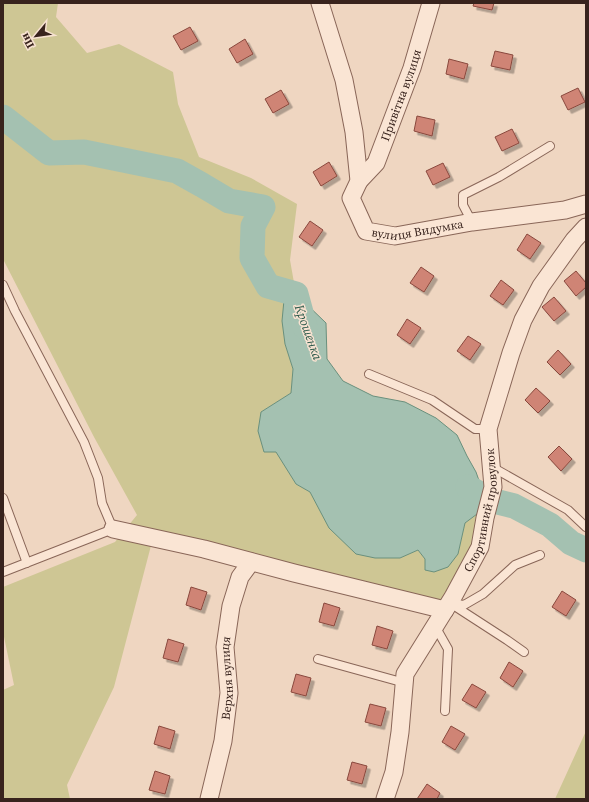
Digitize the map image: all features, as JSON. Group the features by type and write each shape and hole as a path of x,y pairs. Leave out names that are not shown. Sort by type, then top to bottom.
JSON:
{"street":[{"name":"вулиця Видумка","path":"320,3 344,80 354,132 359,182 351,198 366,231 395,236 472,222 565,210 586,204"},
{"name":"Привітна вулиця","path":"359,182 376,163 412,68 431,3"},
{"name":"Спортивний провулок","path":"385,799 394,772 400,732 405,674 447,606 480,547 485,518 493,487 488,429 511,353 523,320 542,286 574,240 586,227"},
{"path":"113,529 447,606"},
{"name":"Верхня вулиця","path":"209,799 223,741 229,693 225,648 232,606 240,577 251,562"}],"lane":[{"path":"472,222 463,205 463,195 499,177 550,146"},
{"path":"3,285 15,311 84,442 98,478 102,503 113,529 3,572"},
{"path":"369,374 432,400 475,429 488,429"},
{"path":"491,467 568,510 586,527"},
{"path":"3,498 27,563"},
{"path":"447,606 464,605 483,594 515,565 540,555"},
{"path":"447,606 507,640 524,652"},
{"path":"435,626 448,649 445,711"},
{"path":"318,659 405,683"}],"shaded area":[{"path":"3,3 58,3 56,17 87,53 119,44 173,72 178,104 199,157 251,178 297,204 290,260 296,294 284,300 285,344 293,369 291,393 261,412 276,451 296,484 310,492 319,508 400,558 418,550 425,559 458,554 465,523 481,511 486,512 445,610 153,538 114,687 67,785 70,799 3,799 3,690 14,685 3,632 3,587 115,542 137,515 94,437 3,259"},
{"path":"586,731 586,799 555,799"}],"water":[{"path":"296,294 326,323 327,359 343,381 373,396 405,402 436,418 457,435 476,472 482,489 490,500 481,511 465,523 458,554 448,567 434,572 425,570 425,559 418,550 400,558 375,558 356,554 329,528 310,492 296,484 276,452 264,452 258,431 261,412 291,393 293,369 285,344 282,321 284,300"}],"building":[{"path":"474,3 494,3 492,10 473,6"},
{"path":"190,27 198,41 181,50 173,36"},
{"path":"245,39 253,54 237,63 229,49"},
{"path":"495,51 513,55 510,70 491,66"},
{"path":"449,59 468,64 464,79 446,74"},
{"path":"578,88 585,102 568,110 561,96"},
{"path":"281,90 289,104 273,113 265,99"},
{"path":"417,116 435,120 432,136 414,131"},
{"path":"512,129 519,143 502,151 495,137"},
{"path":"329,162 337,176 321,186 313,172"},
{"path":"443,163 450,177 433,185 426,171"},
{"path":"310,221 323,230 312,246 299,237"},
{"path":"527,234 541,243 530,259 517,250"},
{"path":"421,267 434,276 424,292 410,283"},
{"path":"576,271 586,283 586,287 576,296 564,281"},
{"path":"501,280 514,290 503,305 490,296"},
{"path":"554,297 566,311 554,321 542,307"},
{"path":"407,319 421,328 410,344 397,335"},
{"path":"468,336 481,344 470,360 457,351"},
{"path":"558,350 571,364 560,375 547,362"},
{"path":"536,388 550,401 538,413 525,400"},
{"path":"559,446 572,459 561,471 548,457"},
{"path":"191,587 207,592 201,610 186,605"},
{"path":"562,591 576,600 566,616 552,607"},
{"path":"324,603 340,608 334,626 319,622"},
{"path":"377,626 393,631 387,649 372,645"},
{"path":"168,639 184,644 178,662 163,658"},
{"path":"509,662 523,671 513,687 500,678"},
{"path":"296,674 311,678 306,696 291,692"},
{"path":"472,684 486,692 476,708 462,700"},
{"path":"370,704 386,708 381,726 365,722"},
{"path":"159,726 175,731 170,749 154,744"},
{"path":"451,726 465,734 455,750 442,742"},
{"path":"352,762 367,766 362,784 347,780"},
{"path":"155,771 170,776 165,794 149,790"},
{"path":"427,784 440,793 437,799 417,799"}],"waterway":[{"name":"Крошенка","path":"3,117 49,153 84,152 177,171 229,201 263,207 253,226 252,258 268,286 296,294 305,327"},
{"name":"Крошенка","path":"468,487 490,500 514,506 550,525 571,543 586,550"}]}
